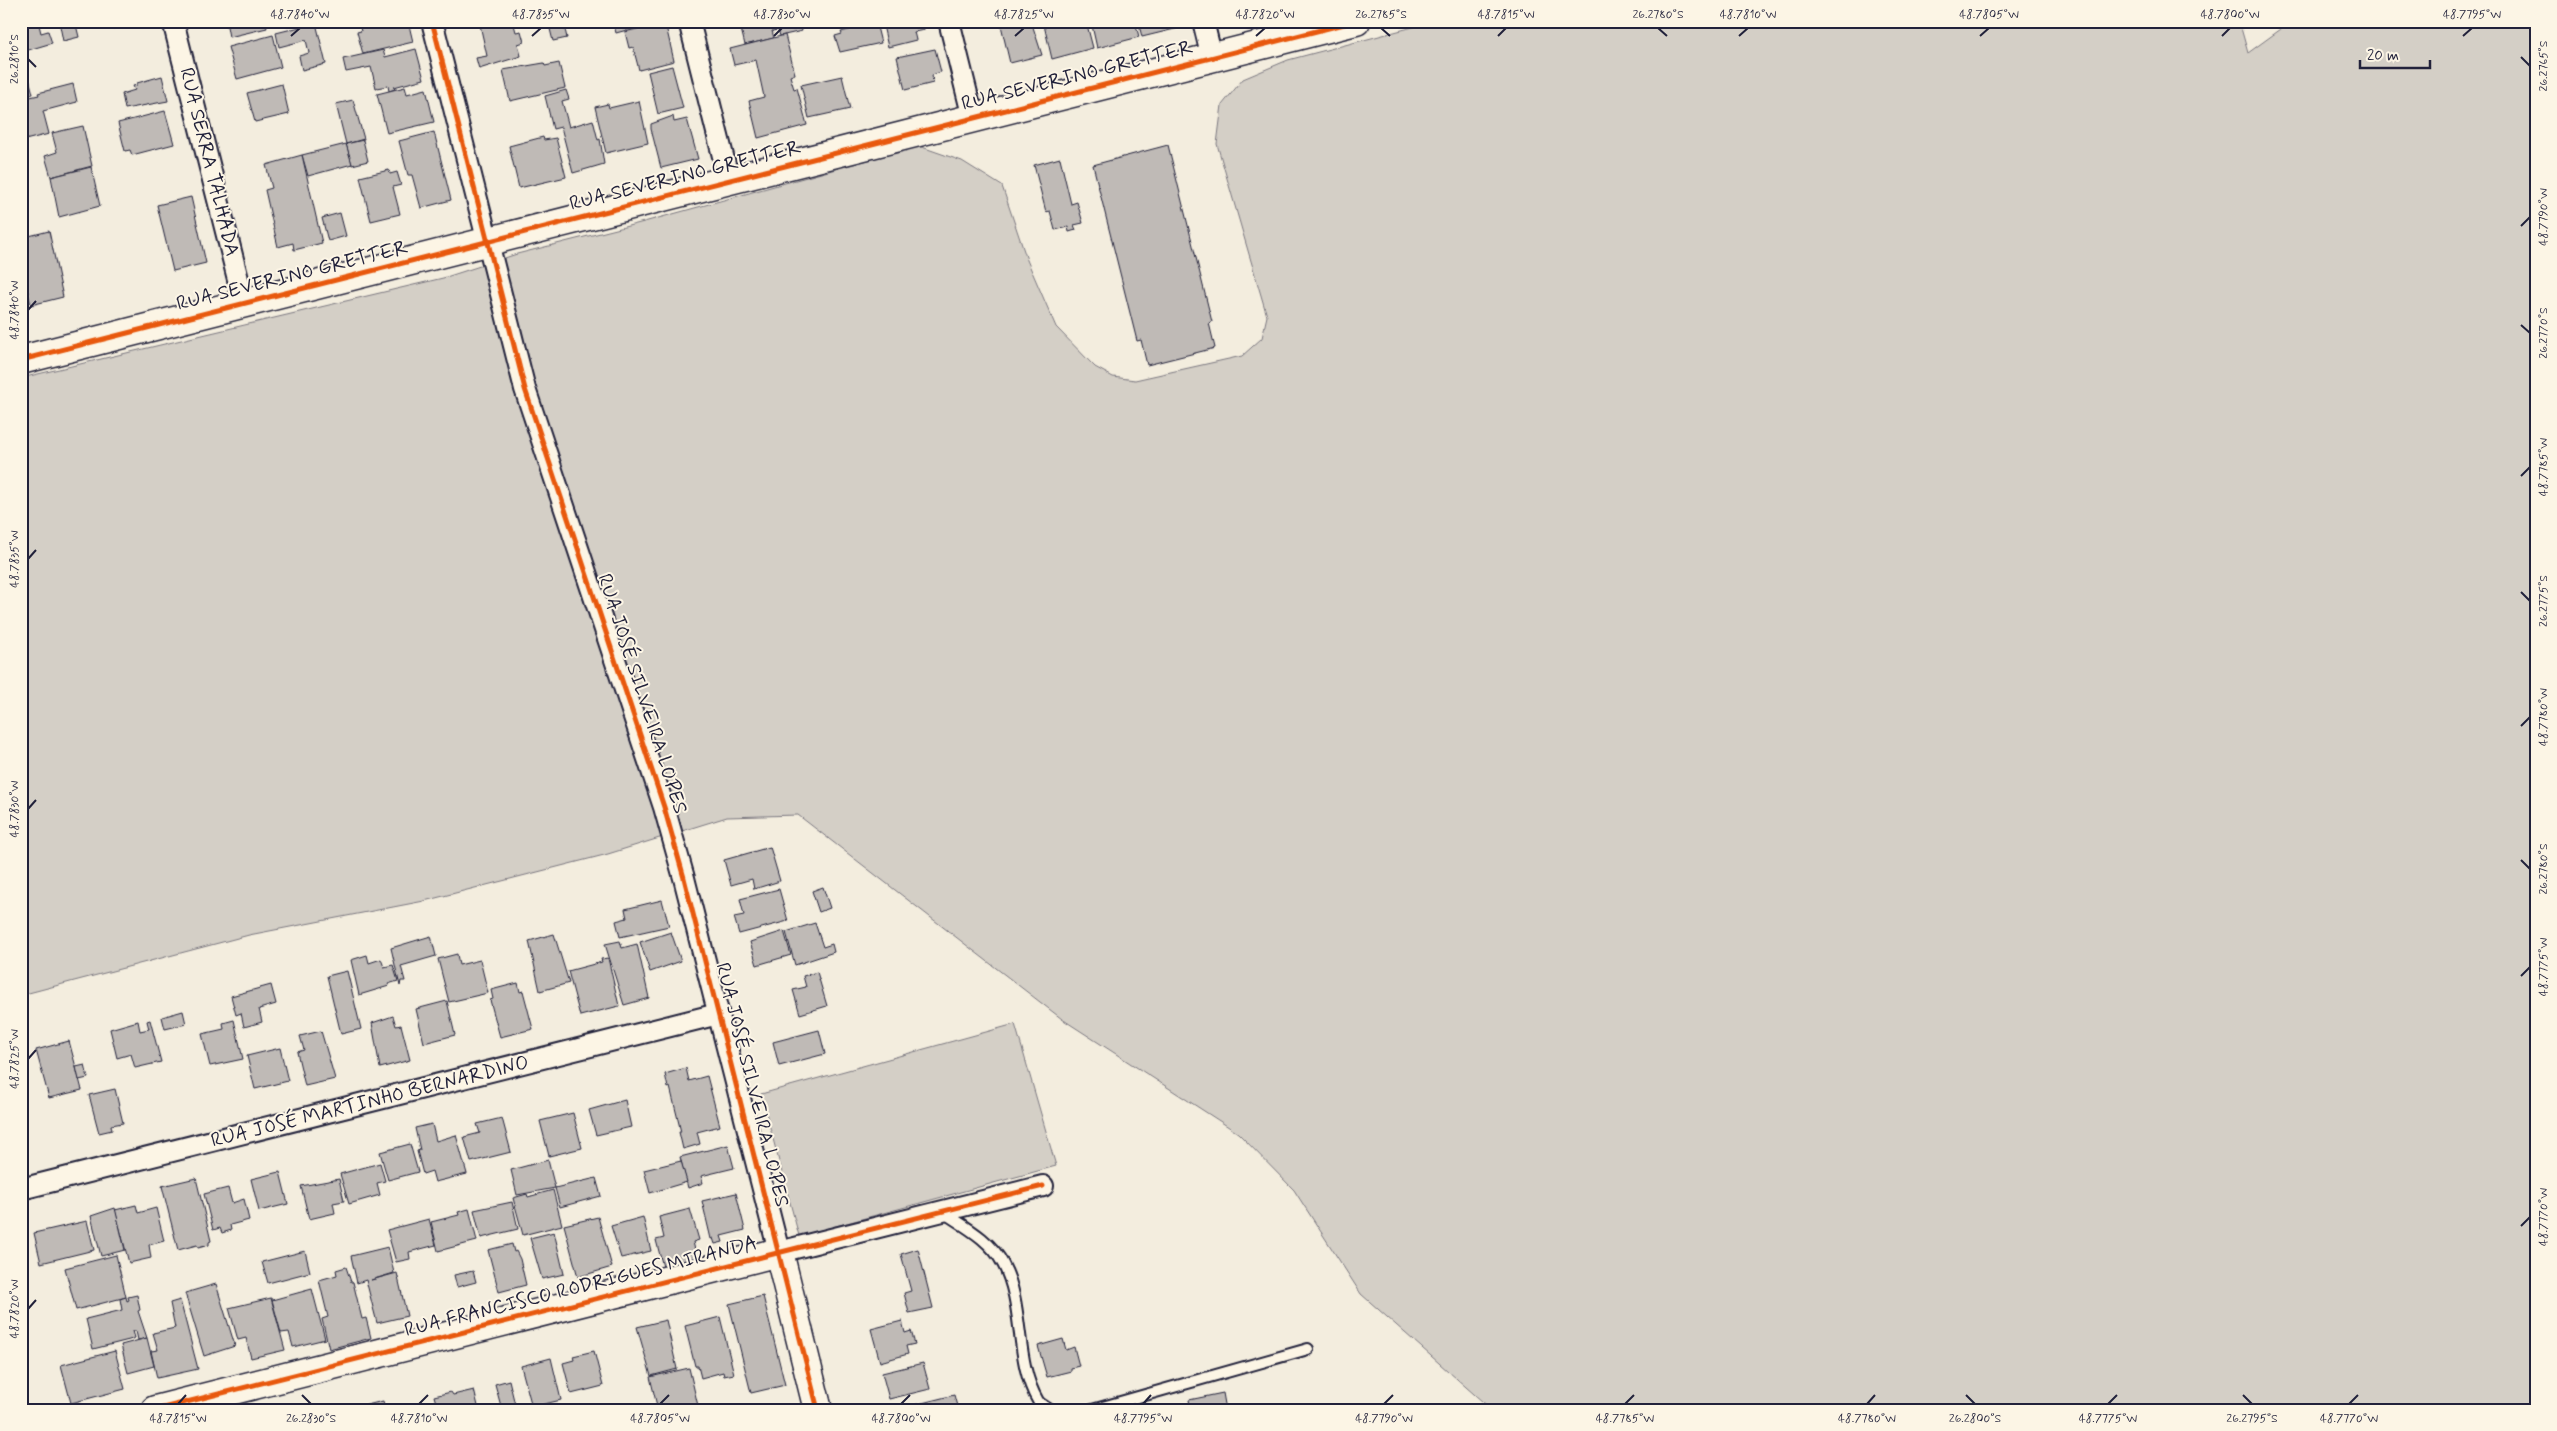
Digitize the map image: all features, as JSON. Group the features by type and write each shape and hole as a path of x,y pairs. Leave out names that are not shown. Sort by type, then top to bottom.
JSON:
{"street":[{"name":"RUA SERRA TALHADA","path":"173,21 244,303"},
{"name":"RUA JOSÉ SILVEIRA LOPES","path":"432,21 525,389 664,808 818,1410"},
{"path":"689,21 730,180"},
{"path":"949,21 973,118"},
{"path":"1203,21 1212,58"},
{"name":"RUA SEVERINO GRETTER","path":"21,360 1356,21"},
{"name":"RUA JOSÉ MARTINHO BERNARDINO","path":"21,1189 718,1014"},
{"name":"RUA FRANCISCO RODRIGUES MIRANDA","path":"156,1410 1043,1186"}],"lane":[{"path":"942,1211 989,1244 1003,1263 1010,1281 1029,1377 1039,1403 1050,1410"},
{"path":"1092,1410 1308,1349"}],"shaded area":[{"path":"1436,21 2239,21 2248,53 2292,21 2536,21 2536,1410 1492,1410 1361,1294 1294,1190 1238,1133 1062,1019 798,815 727,817 608,854 424,901 249,935 21,995 21,378 443,278 517,254 644,222 919,146 962,161 1002,186 1027,260 1056,327 1095,367 1113,377 1135,380 1242,356 1262,338 1267,316 1217,144 1222,105 1243,79 1288,60"},
{"path":"1015,1024 1056,1166 799,1236 761,1094"}],"building":[{"path":"21,21 38,21 41,33 48,31 52,43 25,51 21,38"},
{"path":"59,21 75,21 79,37 63,41"},
{"path":"99,21 143,21 112,29 111,26 101,29"},
{"path":"226,21 265,21 267,28 229,37"},
{"path":"355,21 408,21 413,42 363,54 357,32 361,31 358,22"},
{"path":"496,21 513,21 516,32 521,31 524,42 518,44 521,56 479,69 476,58 487,56 480,25"},
{"path":"548,21 563,21 567,38 553,41"},
{"path":"613,21 660,21 616,33"},
{"path":"739,21 800,21 802,31 780,36 778,30 772,31 774,38 745,45"},
{"path":"882,21 922,21 924,30 914,32 916,40 888,47"},
{"path":"1000,21 1031,21 1042,55 1010,63"},
{"path":"1043,21 1086,21 1093,48 1052,59"},
{"path":"1091,21 1135,21 1139,37 1097,48"},
{"path":"1138,21 1182,21 1183,27 1142,37"},
{"path":"665,22 674,61 639,70 633,47 629,48 625,32"},
{"path":"316,23 326,64 302,70 299,56 309,53 306,40 279,47 276,33"},
{"path":"876,23 881,43 840,52 835,36 842,34 841,32"},
{"path":"273,35 281,67 237,79 228,47"},
{"path":"785,35 795,74 790,76 794,89 797,88 807,125 758,138 749,101 764,97 756,60 734,65 730,49"},
{"path":"416,49 424,79 394,87 395,89 389,91 388,86 376,88 371,67 346,72 343,59 383,50 385,57"},
{"path":"935,49 941,72 932,75 933,83 905,90 897,57"},
{"path":"24,59 33,94 21,96 21,60"},
{"path":"544,63 545,66 559,63 565,88 510,101 503,70"},
{"path":"672,66 683,108 658,114 648,72"},
{"path":"162,76 168,101 125,109 122,94 135,90 133,86 137,85 137,83"},
{"path":"842,76 850,109 809,118 801,85"},
{"path":"73,84 77,102 43,111 49,134 21,141 21,99"},
{"path":"282,84 289,114 255,122 247,93"},
{"path":"405,87 407,94 426,89 434,122 387,133 377,94"},
{"path":"566,90 569,99 562,101 569,127 593,120 598,140 600,139 604,164 573,173 561,127 553,129 545,96"},
{"path":"353,100 364,139 346,144 336,104"},
{"path":"639,101 648,143 606,153 595,107 608,104 609,108"},
{"path":"165,111 174,144 132,155 130,150 125,151 118,123"},
{"path":"673,116 674,122 687,119 698,159 661,168 651,124"},
{"path":"83,126 92,166 51,177 45,156 57,152 52,133"},
{"path":"434,132 451,200 421,208 412,175 408,175 399,141"},
{"path":"543,137 544,140 556,138 566,177 519,188 509,146"},
{"path":"363,140 368,161 352,165 346,144"},
{"path":"346,144 352,164 308,176 302,155"},
{"path":"1168,145 1212,322 1209,323 1215,348 1147,365 1141,340 1137,341 1093,165"},
{"path":"302,155 322,243 294,250 293,243 278,247 265,190 272,188 266,165"},
{"path":"1060,158 1071,204 1077,202 1083,223 1074,225 1076,230 1069,232 1068,227 1055,230 1050,211 1046,212 1034,165"},
{"path":"91,167 100,206 59,217 51,177"},
{"path":"389,170 390,174 397,172 401,185 393,187 400,214 371,221 360,177"},
{"path":"191,197 206,263 173,271 157,205"},
{"path":"340,213 346,236 328,241 322,218"},
{"path":"49,231 63,297 31,305 21,264 21,238"},
{"path":"770,847 780,881 754,889 752,879 731,885 724,860"},
{"path":"823,887 830,908 819,912 812,891"},
{"path":"779,889 788,921 739,934 734,917 744,915 740,899"},
{"path":"662,900 669,926 620,937 616,921 627,918 625,909"},
{"path":"815,923 823,947 832,944 834,952 795,965 786,932"},
{"path":"784,931 791,955 757,965 750,942"},
{"path":"671,932 681,961 650,972 640,942"},
{"path":"554,934 569,983 540,991 529,941"},
{"path":"431,936 436,956 401,966 405,981 401,981 400,986 391,948"},
{"path":"620,941 622,948 637,944 649,998 624,1005 605,944"},
{"path":"457,954 459,965 480,960 488,993 449,1002 438,959"},
{"path":"367,955 369,963 381,959 384,967 393,965 398,981 388,984 389,986 359,995 351,960"},
{"path":"608,958 619,1006 580,1016 568,971 602,962 601,959"},
{"path":"347,971 361,1029 341,1034 327,976"},
{"path":"817,972 827,1006 800,1014 793,990 806,987 803,976"},
{"path":"518,983 520,992 523,991 533,1029 500,1037 490,1000 493,999 491,990"},
{"path":"271,985 276,1004 259,1009 262,1022 244,1027 241,1013 236,1015 231,996"},
{"path":"447,1001 455,1035 424,1043 416,1009"},
{"path":"183,1011 186,1024 165,1029 162,1017"},
{"path":"393,1016 396,1026 401,1025 410,1060 380,1068 372,1023"},
{"path":"150,1020 161,1062 135,1068 131,1054 117,1058 110,1029 138,1021 140,1031 149,1029 147,1021"},
{"path":"234,1020 243,1059 210,1066 202,1034 224,1029 223,1023"},
{"path":"819,1030 825,1054 779,1066 773,1042"},
{"path":"321,1031 335,1079 305,1086 297,1052 304,1050 300,1036"},
{"path":"69,1041 82,1090 49,1098 36,1050"},
{"path":"280,1048 288,1081 255,1089 247,1056"},
{"path":"21,1054 23,1054 27,1070 21,1072"},
{"path":"85,1065 88,1078 79,1080 76,1067"},
{"path":"686,1068 689,1081 707,1076 720,1126 697,1132 700,1144 683,1149 679,1132 681,1132 665,1074"},
{"path":"115,1089 123,1123 111,1125 112,1130 99,1133 89,1095"},
{"path":"625,1100 631,1127 596,1135 589,1110"},
{"path":"573,1113 582,1148 549,1156 540,1121"},
{"path":"502,1118 511,1152 471,1162 464,1137 480,1133 477,1124"},
{"path":"432,1124 436,1141 456,1135 467,1174 435,1182 432,1171 423,1174 417,1151 420,1150 415,1128"},
{"path":"410,1144 418,1172 388,1180 380,1152"},
{"path":"728,1145 734,1168 701,1176 703,1183 688,1188 680,1157"},
{"path":"548,1160 555,1188 517,1195 511,1170"},
{"path":"681,1161 687,1182 650,1193 644,1170"},
{"path":"380,1163 385,1181 377,1183 380,1195 349,1204 340,1174"},
{"path":"280,1172 288,1204 259,1211 251,1179"},
{"path":"196,1178 211,1241 209,1245 198,1248 197,1245 178,1250 162,1186"},
{"path":"596,1178 601,1196 560,1207 555,1188"},
{"path":"339,1179 344,1201 333,1203 335,1213 309,1219 301,1186"},
{"path":"228,1188 232,1203 244,1199 249,1220 230,1225 231,1230 222,1233 220,1228 213,1230 204,1194"},
{"path":"553,1190 562,1225 523,1235 513,1198 527,1194 528,1197"},
{"path":"736,1193 745,1230 721,1236 723,1242 715,1244 713,1238 711,1239 702,1201"},
{"path":"512,1202 518,1229 481,1238 474,1210"},
{"path":"136,1205 138,1213 156,1208 164,1241 149,1245 151,1258 129,1263 115,1210"},
{"path":"115,1208 125,1250 101,1256 91,1216"},
{"path":"469,1209 477,1241 438,1251 431,1222 459,1215 458,1212"},
{"path":"690,1209 699,1240 693,1242 697,1258 663,1267 656,1240 664,1238 659,1217"},
{"path":"598,1217 612,1267 578,1277 564,1225"},
{"path":"643,1217 651,1251 621,1258 611,1226"},
{"path":"429,1219 436,1245 409,1252 410,1259 396,1262 387,1230"},
{"path":"87,1221 94,1250 41,1263 34,1233"},
{"path":"554,1232 564,1274 542,1279 530,1238"},
{"path":"512,1244 514,1252 516,1251 520,1259 526,1285 499,1292 488,1250"},
{"path":"388,1247 394,1273 371,1280 397,1273 407,1316 377,1323 366,1280 357,1283 351,1256"},
{"path":"918,1249 933,1308 909,1313 904,1293 911,1291 901,1254"},
{"path":"305,1251 310,1272 268,1283 262,1262"},
{"path":"116,1255 126,1297 76,1310 65,1268"},
{"path":"346,1267 351,1282 353,1282 362,1319 366,1318 371,1338 329,1349 322,1319 328,1317 319,1280 337,1275 336,1270"},
{"path":"473,1271 476,1282 457,1287 454,1275"},
{"path":"216,1284 235,1346 204,1356 185,1293"},
{"path":"312,1289 325,1339 293,1347 289,1332 281,1333 272,1300"},
{"path":"137,1295 140,1310 138,1311 147,1338 138,1340 136,1331 133,1331 135,1338 93,1349 86,1319 122,1310 120,1299 126,1297 127,1301 129,1300 128,1297"},
{"path":"763,1296 785,1385 751,1393 729,1304"},
{"path":"271,1298 285,1350 251,1358 246,1338 238,1340 229,1308"},
{"path":"180,1300 198,1369 157,1378 151,1351 158,1350 153,1333 175,1328 170,1303"},
{"path":"720,1317 734,1374 724,1376 723,1372 701,1378 698,1366 695,1366 685,1326"},
{"path":"666,1320 677,1369 651,1376 637,1327"},
{"path":"902,1321 905,1333 911,1331 915,1344 906,1346 908,1354 880,1362 871,1329"},
{"path":"147,1338 154,1366 128,1373 121,1345"},
{"path":"1063,1339 1066,1350 1074,1347 1079,1366 1071,1368 1071,1371 1047,1377 1038,1346"},
{"path":"115,1351 125,1389 71,1403 61,1365"},
{"path":"594,1351 603,1386 571,1394 563,1363 574,1360 573,1356"},
{"path":"551,1358 561,1400 532,1407 521,1366"},
{"path":"923,1363 930,1389 889,1399 882,1373"},
{"path":"689,1368 699,1410 658,1410 650,1377"},
{"path":"509,1380 516,1409 502,1410 495,1384"},
{"path":"474,1390 479,1410 438,1410 434,1396 451,1392 453,1395"},
{"path":"1223,1393 1226,1410 1191,1410 1189,1400"},
{"path":"954,1395 958,1410 894,1410"},
{"path":"383,1401 385,1410 347,1410"}],"cycle path":[{"path":"432,21 525,389 664,807 684,878 818,1410"},
{"path":"21,360 1356,21"},
{"path":"155,1410 1043,1186"}]}
